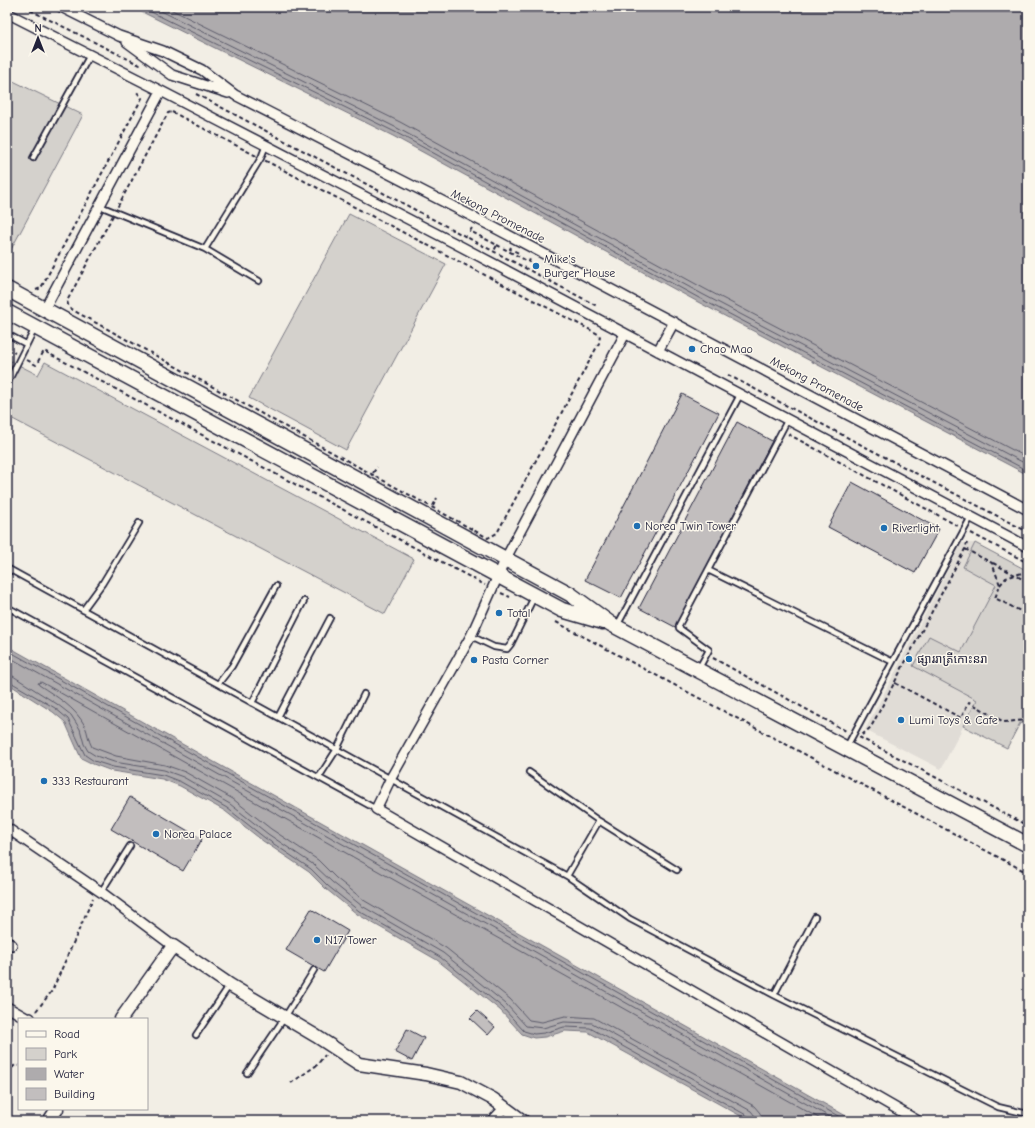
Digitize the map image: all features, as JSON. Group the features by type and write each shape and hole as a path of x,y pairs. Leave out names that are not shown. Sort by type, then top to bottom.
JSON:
{"main road":[{"path":"7,289 506,558 570,594 614,625 1028,846"},
{"path":"7,312 562,610 614,625"}],"street":[{"name":"Mekong Promenade","path":"61,7 119,36 163,51 202,70 235,95 495,228 1028,510"},
{"path":"7,13 161,90 788,419 1028,547"},
{"path":"119,36 172,75 235,95"},
{"path":"44,310 161,90"},
{"path":"658,351 674,322"},
{"path":"625,334 506,558 470,636 391,778 376,809 918,1121"},
{"path":"7,828 99,890 173,946 230,985 285,1017 360,1064 426,1074 460,1082 493,1099 523,1121"},
{"path":"122,1018 173,946"},
{"path":"7,1007 26,1018"},
{"path":"492,1121 505,1108"},
{"path":"49,1121 56,1110"}],"lane":[{"path":"33,158 90,55"},
{"path":"205,249 261,158 266,145"},
{"path":"100,206 205,249 259,281"},
{"path":"7,384 35,328"},
{"path":"7,334 26,344"},
{"path":"614,625 740,395"},
{"path":"698,670 709,650 707,646 679,628 679,625 788,419"},
{"path":"845,748 971,517"},
{"path":"82,610 102,584 139,523"},
{"path":"7,568 567,876 630,919 774,995 998,1107 1028,1114"},
{"path":"708,570 892,661"},
{"path":"218,684 232,666 276,586"},
{"path":"470,636 494,647 507,649 511,644 535,596"},
{"path":"252,703 304,601"},
{"path":"7,607 376,809"},
{"path":"278,717 330,618"},
{"path":"319,777 337,749 364,694"},
{"path":"528,772 599,821 677,870"},
{"path":"567,876 599,821"},
{"path":"99,890 130,846"},
{"path":"774,995 815,917"},
{"path":"247,1073 285,1017 314,970"},
{"path":"196,1035 230,985"}],"path":[{"path":"30,287 36,290 41,288 142,98 138,92 131,88"},
{"path":"172,112 600,335 599,343 497,533 488,538 69,308 67,300 114,212 168,113 172,112"},
{"path":"495,228 490,237 472,228 470,231 529,262 530,259 510,249 516,239"},
{"path":"494,251 497,246"},
{"path":"7,349 36,365 44,351 512,598"},
{"path":"781,431 964,529"},
{"path":"372,474 377,467"},
{"path":"432,507 437,498"},
{"path":"860,737 871,727 965,549 969,532 1028,564 1025,572 1006,578 1000,585 994,598 1028,616"},
{"path":"965,549 1028,582"},
{"path":"992,563 1000,585"},
{"path":"550,618 1028,874"},
{"path":"706,655 1028,826"},
{"path":"894,683 961,718 969,702 1004,722 1028,720"},
{"path":"30,1018 52,990 99,890"},
{"path":"290,1083 317,1065 333,1048"},
{"path":"7,1073 15,1065 18,1066"}],"shaded area":[{"name":"ផ្សាររាត្រីកោះនរា","path":"962,543 975,543 963,567 996,585 961,652 914,666 977,700 941,769 865,730"}],"green space":[{"path":"7,78 83,115 7,257"},
{"path":"349,214 446,264 346,450 249,398"},
{"path":"7,359 38,375 45,362 414,559 385,614 7,416"},
{"path":"975,543 1028,571 1028,726 1020,723 1007,748 963,726 977,700 913,666 929,636 961,652 996,585 963,567"}],"water":[{"path":"132,7 1028,7 1028,475 698,302 393,136"},
{"path":"7,646 855,1121 750,1121 588,1032 565,1031 545,1037 534,1038 522,1034 500,1010 437,960 357,914 326,889 309,872 263,841 225,811 180,786 162,779 112,771 81,758 65,722 53,712 7,683"}],"building":[{"name":"Norea Twin Tower","path":"682,394 719,413 621,598 585,580"},
{"path":"737,422 772,441 675,627 639,608"},
{"name":"Riverlight","path":"852,482 939,529 915,573 828,527"},
{"name":"Norea Palace","path":"130,797 202,839 183,871 111,829"},
{"name":"N17 Tower","path":"311,909 348,931 324,972 286,950"},
{"path":"477,1011 495,1027 488,1035 470,1018"},
{"path":"407,1029 424,1038 412,1061 395,1052"}],"place":[{"name":"Mike's Burger House","path":"536,266"},
{"name":"Chao Mao","path":"692,349"},
{"name":"Norea Twin Tower","path":"637,526"},
{"name":"Riverlight","path":"884,528"},
{"name":"Total","path":"499,613"},
{"name":"ផ្សាររាត្រីកោះនរា","path":"909,659"},
{"name":"Pasta Corner","path":"474,660"},
{"name":"Lumi Toys & Cafe","path":"901,720"},
{"name":"333 Restaurant","path":"44,781"},
{"name":"Norea Palace","path":"156,834"},
{"name":"N17 Tower","path":"317,940"}]}
